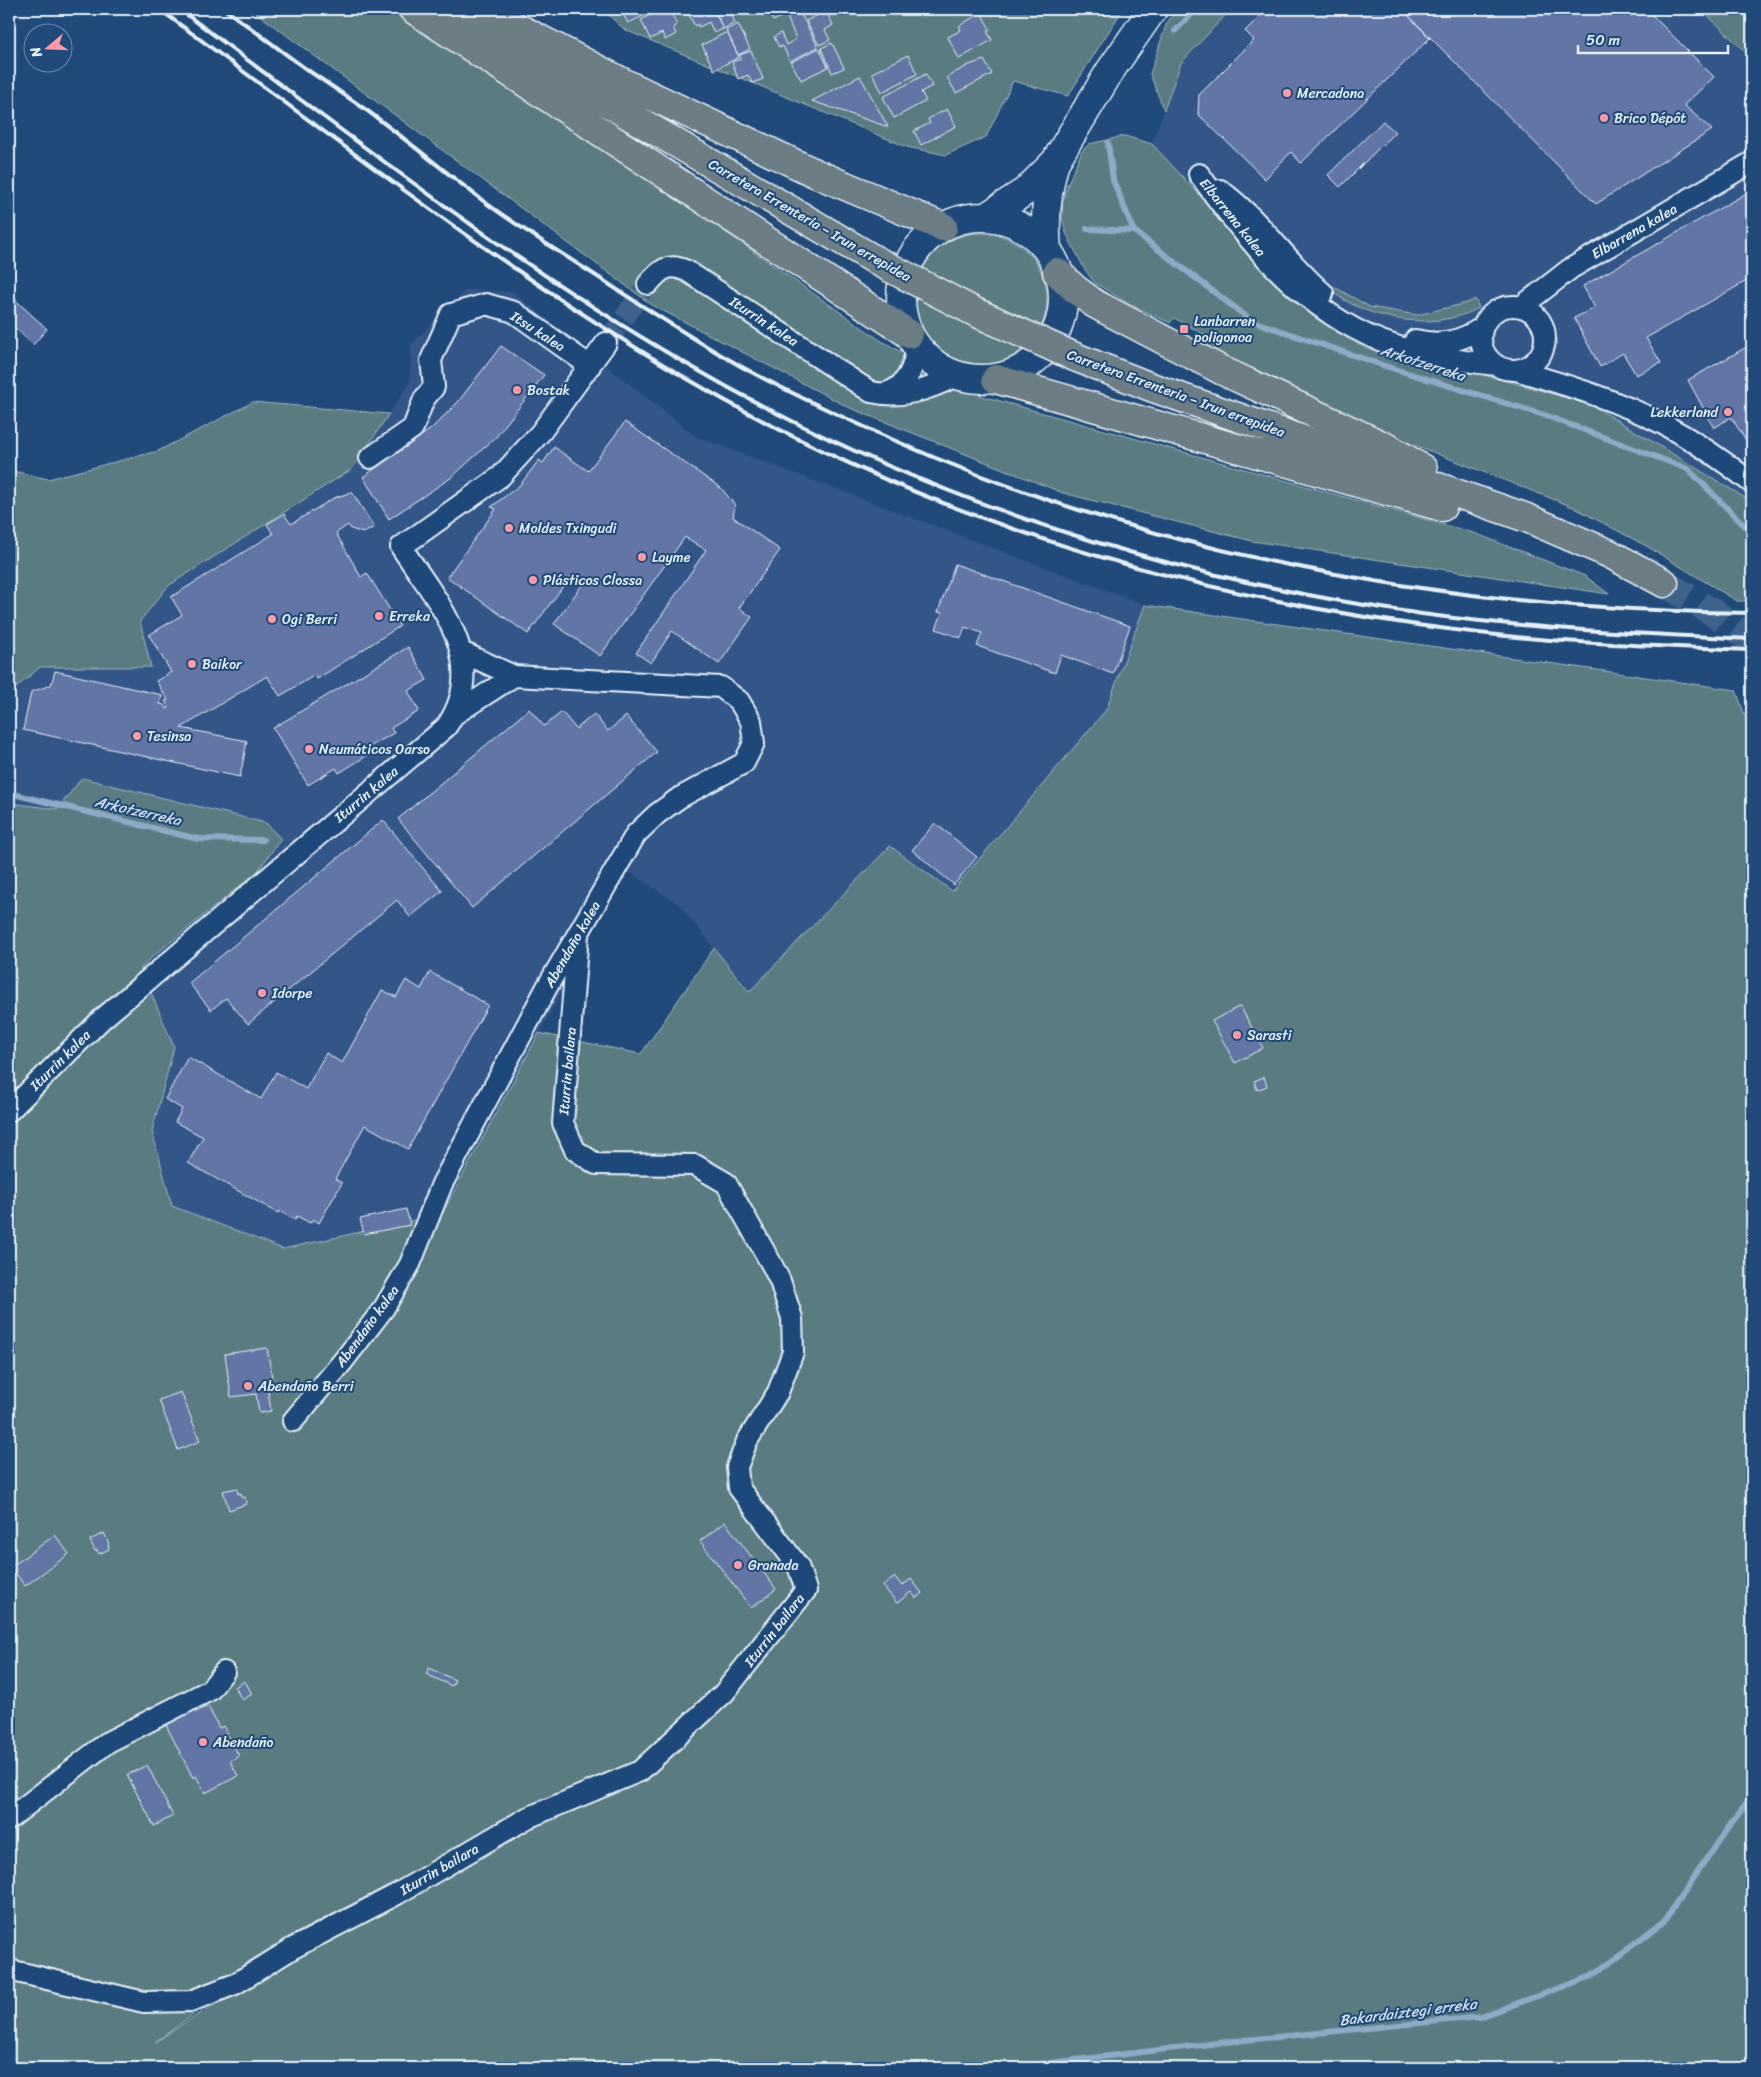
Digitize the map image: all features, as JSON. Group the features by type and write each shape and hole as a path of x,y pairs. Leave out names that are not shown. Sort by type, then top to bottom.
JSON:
{"main road":[{"path":"414,9 912,340"},
{"name":"Carretera Errenteria – Irun errepidea","path":"448,9 877,261 975,312 1075,357 1152,387 1551,527 1610,554 1664,582"},
{"path":"482,9 626,84 704,121 817,174 943,227"},
{"path":"1052,261 1075,289 1095,304 1223,370 1388,448 1469,498"},
{"path":"996,379 1520,530 1551,527"}],"street":[{"path":"986,217 1026,191 1055,162 1110,71 1153,9"},
{"path":"1052,261 1035,237 1020,226 1004,220 986,217 964,219 943,227 921,244 904,275 901,287 901,305 904,323 912,340 927,358 941,368 956,376 976,380 996,379 1017,372 1036,360 1054,337 1063,309 1063,294 1045,233 1046,201 1055,162"},
{"name":"Elbarrena kalea","path":"1752,162 1570,269 1521,307 1506,306 1496,311 1482,327 1458,340 1438,344 1406,338 1363,321 1343,310 1306,278 1248,213 1198,174 1258,250 1288,280 1318,306 1366,334 1418,353 1496,365 1505,370 1516,370 1565,385 1662,423 1712,453 1752,482"},
{"name":"Elbarrena kalea","path":"1248,213 1261,238 1282,266 1288,280"},
{"name":"Iturrin kalea","path":"648,284 660,270 670,267 687,271 871,392 911,394 926,390 956,376"},
{"name":"Itsu kalea","path":"370,458 412,428 424,399 434,386 432,360 451,314 486,304 514,312 590,366"},
{"path":"1516,370 1526,368 1535,362 1542,353 1545,343 1545,332 1542,323 1535,314 1521,307"},
{"path":"1482,327 1482,348 1488,358 1496,365"},
{"path":"881,394 896,388 908,377 914,362 912,340"},
{"name":"Iturrin kalea","path":"9,1111 102,1019 438,733 455,714 464,681 462,652 446,614 402,547 501,476 541,432 606,343"},
{"path":"462,652 514,676"},
{"path":"455,714 514,676"},
{"name":"Abendaño kalea","path":"293,1421 384,1308 410,1264 442,1184 548,987 636,834 657,814 679,798 744,763 754,743 751,721 739,701 721,687 514,676"},
{"name":"Iturrin bailara","path":"9,1970 144,2002 191,2001 235,1984 293,1948 397,1894 527,1818 640,1771 724,1694 806,1590 798,1566 739,1488 737,1467 747,1441 778,1392 793,1352 792,1318 780,1281 726,1183 695,1165 596,1164 575,1150 563,1123 578,934"},
{"path":"9,1819 108,1742 210,1690 224,1672"}],"shaded area":[{"path":"1231,9 1701,9 1752,58 1752,502 1592,405 1374,344 1248,247 1152,144 1181,63"},
{"path":"467,290 513,292 695,436 1145,605 1106,710 952,891 890,846 749,992 680,905 627,870 442,1214 283,1249 172,1206 152,1131 173,1047 131,945 142,819 9,803 9,686 17,687 40,667 140,621 168,586 352,469 410,382 411,344"}],"green space":[{"path":"251,9 393,9 511,82 880,340 982,396 1474,533 1585,576 1609,594 1252,541 1063,493 850,408 652,305"},
{"path":"602,9 1123,9 1068,96 1013,81 986,137 946,155 907,147 625,30"},
{"path":"1176,9 1231,9 1181,63 1164,110 1150,74 1166,25"},
{"path":"1701,9 1752,9 1752,58"},
{"path":"1125,136 1152,144 1248,247 1374,344 1592,405 1752,502 1752,601 1737,601 1648,547 1573,507 1371,428 1288,391 1203,345 1207,336 1174,318 1170,323 1129,304 1095,283 1085,270 1066,233 1062,218 1063,201 1068,183 1082,151 1089,144"},
{"path":"1264,220 1329,284 1370,307 1417,315 1467,303 1475,299 1479,308 1460,316 1440,320 1419,321 1398,319 1358,307 1324,285"},
{"path":"981,233 994,234 1006,238 1028,252 1042,274 1046,286 1046,312 1042,324 1028,346 1006,360 994,364 981,365 968,364 956,360 934,346 920,324 916,312 915,299 916,286 920,274 934,252 956,238 968,234"},
{"path":"253,402 389,414 352,469 168,586 140,621 151,667 40,667 17,687 9,686 9,470 48,479 158,451"},
{"path":"1145,605 1736,690 1752,736 1752,2068 9,2068 9,803 57,809 82,778 266,823 281,839 257,872 151,958 141,969 174,1047 152,1131 172,1206 283,1249 442,1214 539,1033 641,1054 714,948 749,992 890,846 952,891 1106,710","holes":["502,1820 155,2042 211,2002"]}],"building":[{"path":"620,9 651,9 652,12 628,23"},
{"path":"662,9 669,9 677,25 673,27 676,34 665,40 662,33 650,39 641,20"},
{"path":"702,9 714,9 723,29 714,33 709,22 699,27 698,24 695,26 689,15"},
{"path":"714,9 734,9 737,14 732,16 735,23 723,29"},
{"path":"767,9 797,9 773,21"},
{"name":"Mercadona","path":"1267,9 1402,9 1430,38 1301,163 1291,152 1265,179 1198,114 1199,95 1254,40 1245,31"},
{"name":"Brico Dépôt","path":"1402,9 1646,9 1714,77 1684,105 1712,130 1596,204"},
{"path":"799,10 818,47 790,61 783,46 779,47 774,37 781,33 786,45 796,39 787,17"},
{"path":"826,11 833,25 825,30 830,40 819,45 806,21"},
{"path":"981,13 990,29 987,31 992,40 959,59 948,37 961,30 959,26"},
{"path":"738,24 750,49 738,55 726,30"},
{"path":"727,32 739,57 714,70 702,45"},
{"path":"832,43 844,68 832,73 821,48"},
{"path":"819,48 828,67 801,80 791,62"},
{"path":"751,51 763,79 752,83 748,75 738,79 732,62 741,59 740,55"},
{"path":"908,55 917,74 882,92 872,73"},
{"path":"984,60 992,74 956,93 947,77 969,65"},
{"path":"926,74 932,86 921,92 926,101 894,118 883,97"},
{"path":"860,76 888,127 812,101"},
{"path":"947,109 956,126 921,145 914,131 930,123 928,119"},
{"path":"1383,121 1395,132 1340,187 1328,175"},
{"path":"1752,190 1752,278 1646,338 1661,363 1636,375 1623,353 1600,367 1574,318 1595,308 1583,286"},
{"path":"9,294 47,329 33,345 9,322"},
{"path":"1752,344 1752,450 1731,417 1714,428 1688,380"},
{"path":"501,346 544,375 496,437 452,477 389,519 363,477 431,429 458,402"},
{"path":"625,422 721,488 735,505 733,517 780,550 739,608 752,617 719,664 672,631 651,663 636,653 706,550 685,537 600,656 554,624 582,585 570,577 528,634 447,577 496,509 491,507 520,485 539,460 543,463 554,447 588,471"},
{"path":"352,492 374,527 364,533 351,529 348,525 336,533 361,577 367,573 400,626 317,679 315,675 280,696 267,676 181,728 247,741 240,777 23,730 31,692 51,685 55,671 162,695 160,704 164,705 167,709 169,708 165,701 168,700 156,681 171,672 149,635 182,615 171,597 273,534 267,524 284,514 291,524 334,498"},
{"path":"955,564 1130,626 1113,674 1061,655 1055,673 977,646 982,633 965,627 961,638 936,629 942,613 938,612"},
{"path":"408,647 427,680 408,691 419,711 391,728 394,733 364,750 368,755 339,773 336,768 308,785 273,728"},
{"path":"529,709 544,726 562,712 576,729 594,714 608,731 626,716 657,752 472,908 398,819"},
{"path":"383,820 442,891 410,917 397,900 248,1024 226,998 211,1010 189,983"},
{"path":"935,823 977,857 954,885 912,850"},
{"path":"430,972 488,1005 408,1149 365,1125 335,1179 342,1183 319,1223 313,1219 310,1223 297,1216 295,1220 279,1211 278,1213 188,1163 203,1137 175,1122 182,1109 165,1099 188,1057 261,1099 276,1072 306,1089 326,1053 342,1063 382,990 396,997 406,980 421,989"},
{"name":"Sarasti","path":"1240,1006 1263,1048 1235,1063 1212,1021"},
{"path":"1264,1077 1267,1086 1257,1090 1254,1081"},
{"path":"406,1209 410,1225 364,1234 360,1219"},
{"name":"Abendaño Berri","path":"267,1348 272,1378 266,1378 271,1411 259,1413 256,1394 231,1397 225,1354"},
{"path":"181,1392 200,1441 178,1450 159,1400"},
{"path":"237,1488 238,1494 241,1493 242,1498 245,1497 246,1504 229,1510 223,1491"},
{"name":"Granada","path":"725,1522 776,1589 751,1608 700,1541"},
{"path":"104,1533 109,1549 99,1554 97,1550 95,1551 90,1540"},
{"path":"55,1535 69,1554 25,1586 11,1567"},
{"path":"895,1577 902,1586 911,1579 922,1593 916,1598 911,1592 897,1603 883,1586"},
{"path":"429,1668 455,1680 452,1686 426,1674"},
{"path":"245,1681 252,1694 242,1700 235,1687"},
{"name":"Abendaño","path":"193,1706 196,1712 208,1706 219,1728 223,1726 239,1756 230,1761 238,1776 205,1793 196,1776 193,1778 164,1721"},
{"path":"147,1765 173,1816 154,1826 127,1775"}],"waterway":[{"path":"1175,31 1197,9"},
{"path":"1108,143 1113,180 1134,231"},
{"name":"Arkotzerreka","path":"1087,229 1134,231 1252,321 1388,367 1544,415 1688,469 1749,530"},
{"name":"Arkotzerreka","path":"9,793 198,839 263,840"},
{"name":"Bakardaiztegi erreka","path":"1008,2068 1235,2041 1480,2017 1592,1976 1665,1920 1733,1821 1752,1797"}],"tunnel":[{"path":"606,343 648,284"},
{"path":"1664,583 1712,612 1752,640"}],"railway":[{"path":"159,9 414,198 545,289 611,332 679,374 772,426 868,472 966,512 1065,546 1166,575 1269,599 1373,618 1479,633 1547,640 1752,650"},
{"path":"179,9 490,238 619,323 685,363 771,410 859,453 949,491 1135,554 1230,578 1326,598 1422,614 1504,624 1752,639"},
{"path":"224,9 369,112 495,209 676,327 744,368 786,390 951,464 1061,504 1173,538 1287,564 1402,585 1518,600 1635,609 1752,613"}],"place":[{"name":"Mercadona","path":"1287,93"},
{"name":"Brico Dépôt","path":"1604,118"},
{"name":"Lanbarren poligonoa","path":"1184,329"},
{"name":"Bostak","path":"517,390"},
{"name":"Lekkerland","path":"1728,412"},
{"name":"Moldes Txingudi","path":"509,528"},
{"name":"Layme","path":"642,557"},
{"name":"Plásticos Clossa","path":"533,580"},
{"name":"Erreka","path":"379,616"},
{"name":"Ogi Berri","path":"272,619"},
{"name":"Baikor","path":"192,664"},
{"name":"Tesinsa","path":"137,736"},
{"name":"Neumáticos Oarso","path":"309,749"},
{"name":"Idorpe","path":"262,993"},
{"name":"Sarasti","path":"1237,1035"},
{"name":"Abendaño Berri","path":"248,1386"},
{"name":"Granada","path":"738,1565"},
{"name":"Abendaño","path":"203,1742"}]}
